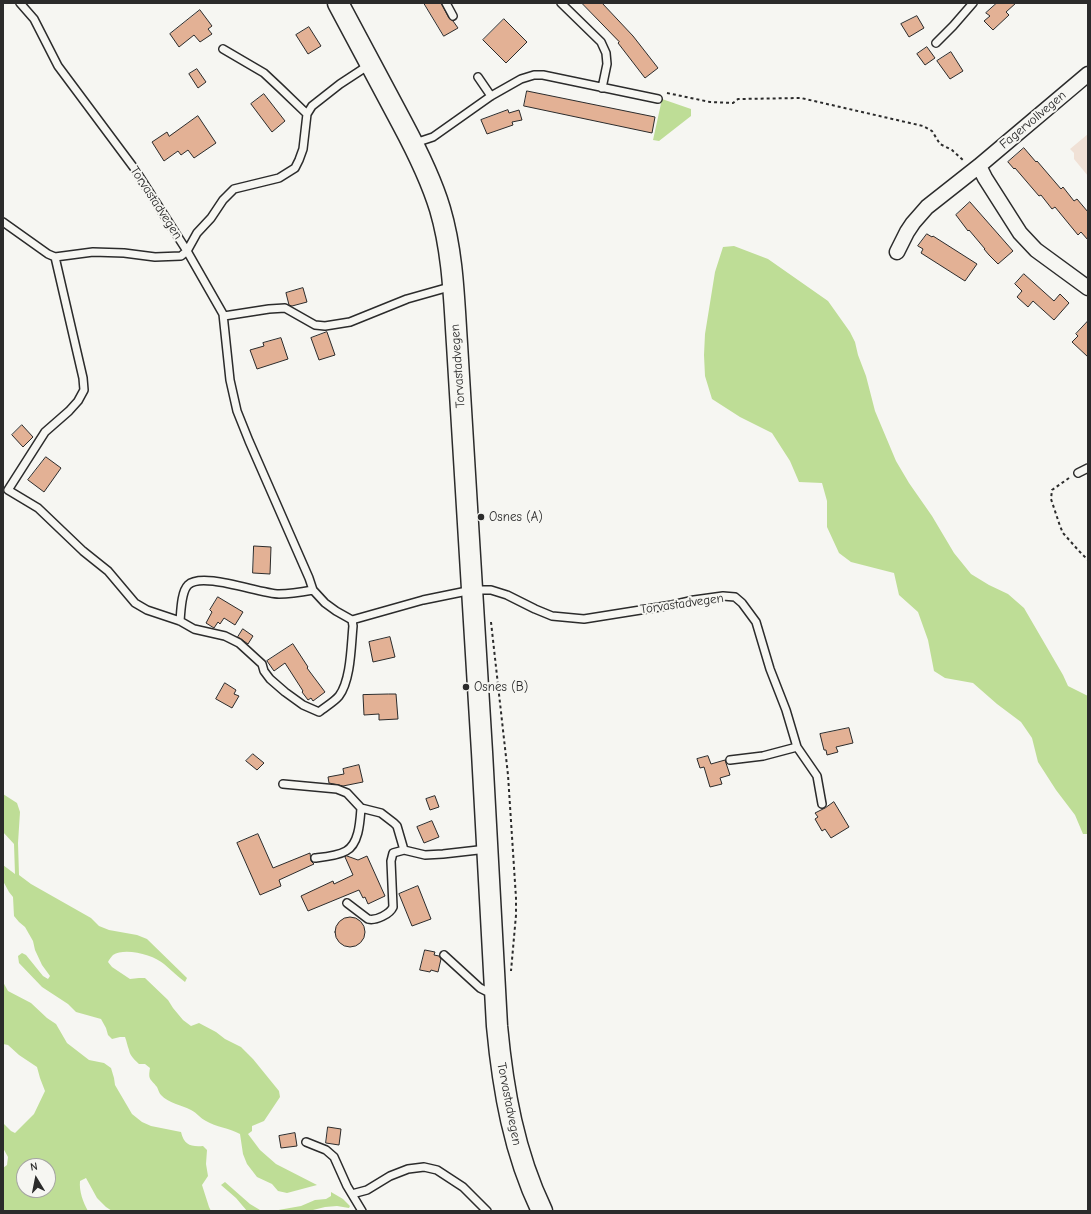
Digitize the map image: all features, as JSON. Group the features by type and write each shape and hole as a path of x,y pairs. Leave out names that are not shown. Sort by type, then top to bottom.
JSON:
{"main road":[{"name":"Torvastadvegen","path":"338,3 413,143 426,171 440,209 447,240 453,286 499,1054 507,1104 514,1132 525,1171 542,1211"}],"street":[{"name":"Fagervollvegen","path":"897,252 907,232 918,216 927,207 1088,74"},
{"path":"976,168 985,178 1020,233 1036,250 1088,288"}],"lane":[{"name":"Torvastadvegen","path":"20,3 34,19 58,66 134,168 187,251 198,233 211,218 223,200 234,189 279,178 295,168 302,149 307,114"},
{"path":"446,3 453,16"},
{"path":"561,3 601,42 606,53 607,64 602,88"},
{"path":"936,43 973,3"},
{"path":"223,49 264,73 307,114 312,106 323,96 371,64"},
{"path":"413,143 433,137 491,96 521,79 534,75 543,75 658,99"},
{"path":"478,76 491,96"},
{"path":"3,222 48,254 55,257 93,252 181,256 187,251 224,316 230,380 238,411 282,519 309,578 312,590 325,604 352,620 353,626 349,670 344,686 338,697 319,712 303,705 270,679 264,671 262,664 239,643 225,636 194,628 180,621 147,610 135,603 108,571 83,551 38,508 8,490 44,432 69,411 78,401 84,390 84,378 55,257"},
{"path":"224,316 284,308 315,325 325,326 350,322 438,289 453,286"},
{"path":"1078,473 1088,468"},
{"path":"180,621 182,598 188,585 195,581 209,581 240,585 262,592 279,594 312,590"},
{"name":"Torvastadvegen","path":"352,620 423,600 472,590 491,590 507,595 552,616 584,620 694,600 723,596 735,597 742,603 756,622 770,669 784,704 797,746 818,776 822,804"},
{"path":"730,760 763,756 797,746"},
{"path":"283,784 337,789 347,793 361,808 381,813 397,826 404,850"},
{"path":"315,858 345,851 352,846 357,836 361,808"},
{"path":"347,903 371,920 390,912 394,907 391,861 393,854 404,850 425,855 487,849"},
{"path":"444,955 480,988 486,991 495,992"},
{"path":"306,1142 326,1150 334,1157 362,1211"},
{"path":"352,1194 367,1190 390,1176 408,1169 424,1167 437,1170 458,1184 476,1199 487,1211"}],"path":[{"path":"658,99 662,92 721,103 733,103 738,99 801,98 853,111 880,115 929,128 940,144 959,155 976,168"},
{"path":"1078,473 1056,487 1051,493 1051,500 1063,533 1078,551 1088,560"},
{"path":"491,620 508,774 516,898 511,973"}],"shaded area":[{"path":"1088,134 1088,176 1074,159 1074,153 1070,149"}],"green space":[{"path":"662,99 691,109 691,116 659,141 653,140"},
{"path":"734,246 768,259 828,301 850,332 855,342 875,411 896,461 954,553 971,574 1008,594 1024,608 1068,686 1088,696 1088,834 1083,834 1075,815 1056,790 1038,762 1032,738 1021,722 973,683 945,678 934,671 928,640 918,612 899,595 894,573 851,562 839,553 827,527 827,501 822,483 799,482 790,461 772,433 740,417 712,399 705,376 705,334 715,272 723,247"},
{"path":"3,794 17,803 20,812 18,843 19,875 31,884 91,918 99,926 109,930 137,935 147,939 187,978 185,982 164,964 154,958 139,953 118,953 113,955 108,962 112,967 130,979 145,978 168,1000 183,1020 191,1026 199,1023 216,1032 225,1039 241,1047 253,1059 279,1091 280,1097 264,1121 252,1126 252,1131 248,1134 260,1150 276,1164 317,1185 287,1193 278,1191 272,1184 257,1177 247,1164 243,1154 240,1134 210,1123 191,1110 164,1098 150,1079 150,1068 145,1064 139,1064 132,1056 125,1037 112,1039 108,1035 101,1019 76,1012 68,1004 42,987 19,963 18,956 22,953 26,955 43,976 48,979 50,976 42,965 35,950 33,941 25,927 14,916 13,897 3,881 3,865 15,874 14,844 3,832"},
{"path":"3,982 8,991 31,1003 56,1024 67,1043 89,1060 104,1063 111,1068 115,1085 132,1114 142,1122 151,1126 181,1132 186,1142 195,1146 203,1146 207,1150 206,1164 208,1176 202,1185 211,1211 112,1211 97,1198 86,1178 80,1181 80,1189 84,1204 88,1211 3,1211 3,1168 7,1165 8,1157 3,1148 3,1123 15,1133 34,1114 45,1091 37,1067 19,1055 8,1045 3,1044"},
{"path":"225,1182 250,1204 260,1210 273,1211 247,1211 236,1198 221,1185"},
{"path":"331,1192 343,1199 350,1206 349,1208 337,1206 325,1207 309,1211 273,1211 301,1206 315,1200 326,1199 331,1196"}],"building":[{"path":"424,3 441,3 449,18 458,28 444,36"},
{"path":"582,3 602,3 633,36 658,68 645,78 618,43 619,42"},
{"path":"997,3 1016,3 1006,12 1009,15 993,30 984,21 990,16 986,13"},
{"path":"200,10 212,26 208,29 212,34 200,42 194,35 179,47 170,34"},
{"path":"917,16 924,28 909,37 901,24"},
{"path":"504,19 527,42 506,63 483,40"},
{"path":"309,27 321,46 308,54 296,35"},
{"path":"927,47 935,58 925,65 917,54"},
{"path":"951,52 963,71 950,79 937,61"},
{"path":"197,69 206,82 198,88 189,74"},
{"path":"527,91 655,117 652,133 524,106"},
{"path":"264,94 285,121 272,132 251,104"},
{"path":"508,110 509,113 519,110 522,120 512,122 513,125 487,134 481,120"},
{"path":"198,116 216,143 194,158 188,150 181,155 178,151 164,161 152,142 167,132 169,136"},
{"path":"1024,148 1061,189 1063,187 1074,201 1077,199 1088,212 1088,240 1081,232 1078,235 1055,207 1052,209 1041,195 1039,196 1008,162"},
{"path":"970,202 1013,251 998,264 969,230 968,231 956,215"},
{"path":"927,234 932,237 933,236 977,264 965,281 921,253 923,249 918,246"},
{"path":"1024,274 1054,301 1060,294 1069,303 1054,320 1033,301 1028,307 1017,297 1022,291 1015,284"},
{"path":"303,288 307,302 292,306 289,305 286,293"},
{"path":"1088,321 1088,357 1072,342 1078,336 1076,334"},
{"path":"327,332 335,355 319,360 311,338"},
{"path":"281,338 288,359 257,369 250,350 264,346 263,343"},
{"path":"22,425 33,437 23,447 12,435"},
{"path":"46,457 61,468 44,492 28,480"},
{"path":"254,546 271,547 270,574 253,573"},
{"path":"218,597 243,612 235,625 224,618 220,624 218,622 214,628 206,623 212,612 210,610"},
{"path":"243,629 253,636 248,644 238,637"},
{"path":"390,637 395,657 373,662 369,642"},
{"path":"293,644 308,667 307,668 325,692 313,701 311,698 308,700 302,692 303,691 285,663 274,671 267,661"},
{"path":"225,683 236,690 234,694 239,696 232,708 216,699"},
{"path":"396,694 398,719 379,720 379,714 364,715 363,695"},
{"path":"849,728 853,743 836,747 838,752 827,755 826,750 824,750 820,734"},
{"path":"253,754 264,763 257,770 246,761"},
{"path":"708,756 711,764 725,760 730,775 720,778 722,784 710,787 704,767 700,768 697,759"},
{"path":"359,765 363,782 343,786 329,783 328,777 344,774 343,769"},
{"path":"435,796 439,807 430,810 426,799"},
{"path":"834,802 849,827 831,838 825,829 822,831 815,819 818,817 815,813"},
{"path":"432,821 439,837 424,843 417,827"},
{"path":"258,834 273,868 310,853 311,861 314,864 279,880 281,886 260,895 237,843"},
{"path":"347,856 358,860 367,856 385,896 368,904 365,897 363,898 359,890 308,911 301,896 333,881 334,884 353,875 345,857"},
{"path":"418,886 431,919 412,926 399,894"},
{"path":"350,917 356,918 364,926 364,938 356,946 350,947 344,946 336,938 335,932 336,926 344,918"},
{"path":"425,950 435,952 434,955 439,956 441,959 438,972 431,970 430,972 420,970"},
{"path":"328,1127 341,1129 339,1145 326,1143"},
{"path":"295,1133 297,1146 281,1148 279,1136"}],"place":[{"name":"Osnes (A)","path":"481,517"},
{"name":"Osnes (B)","path":"466,687"}]}
